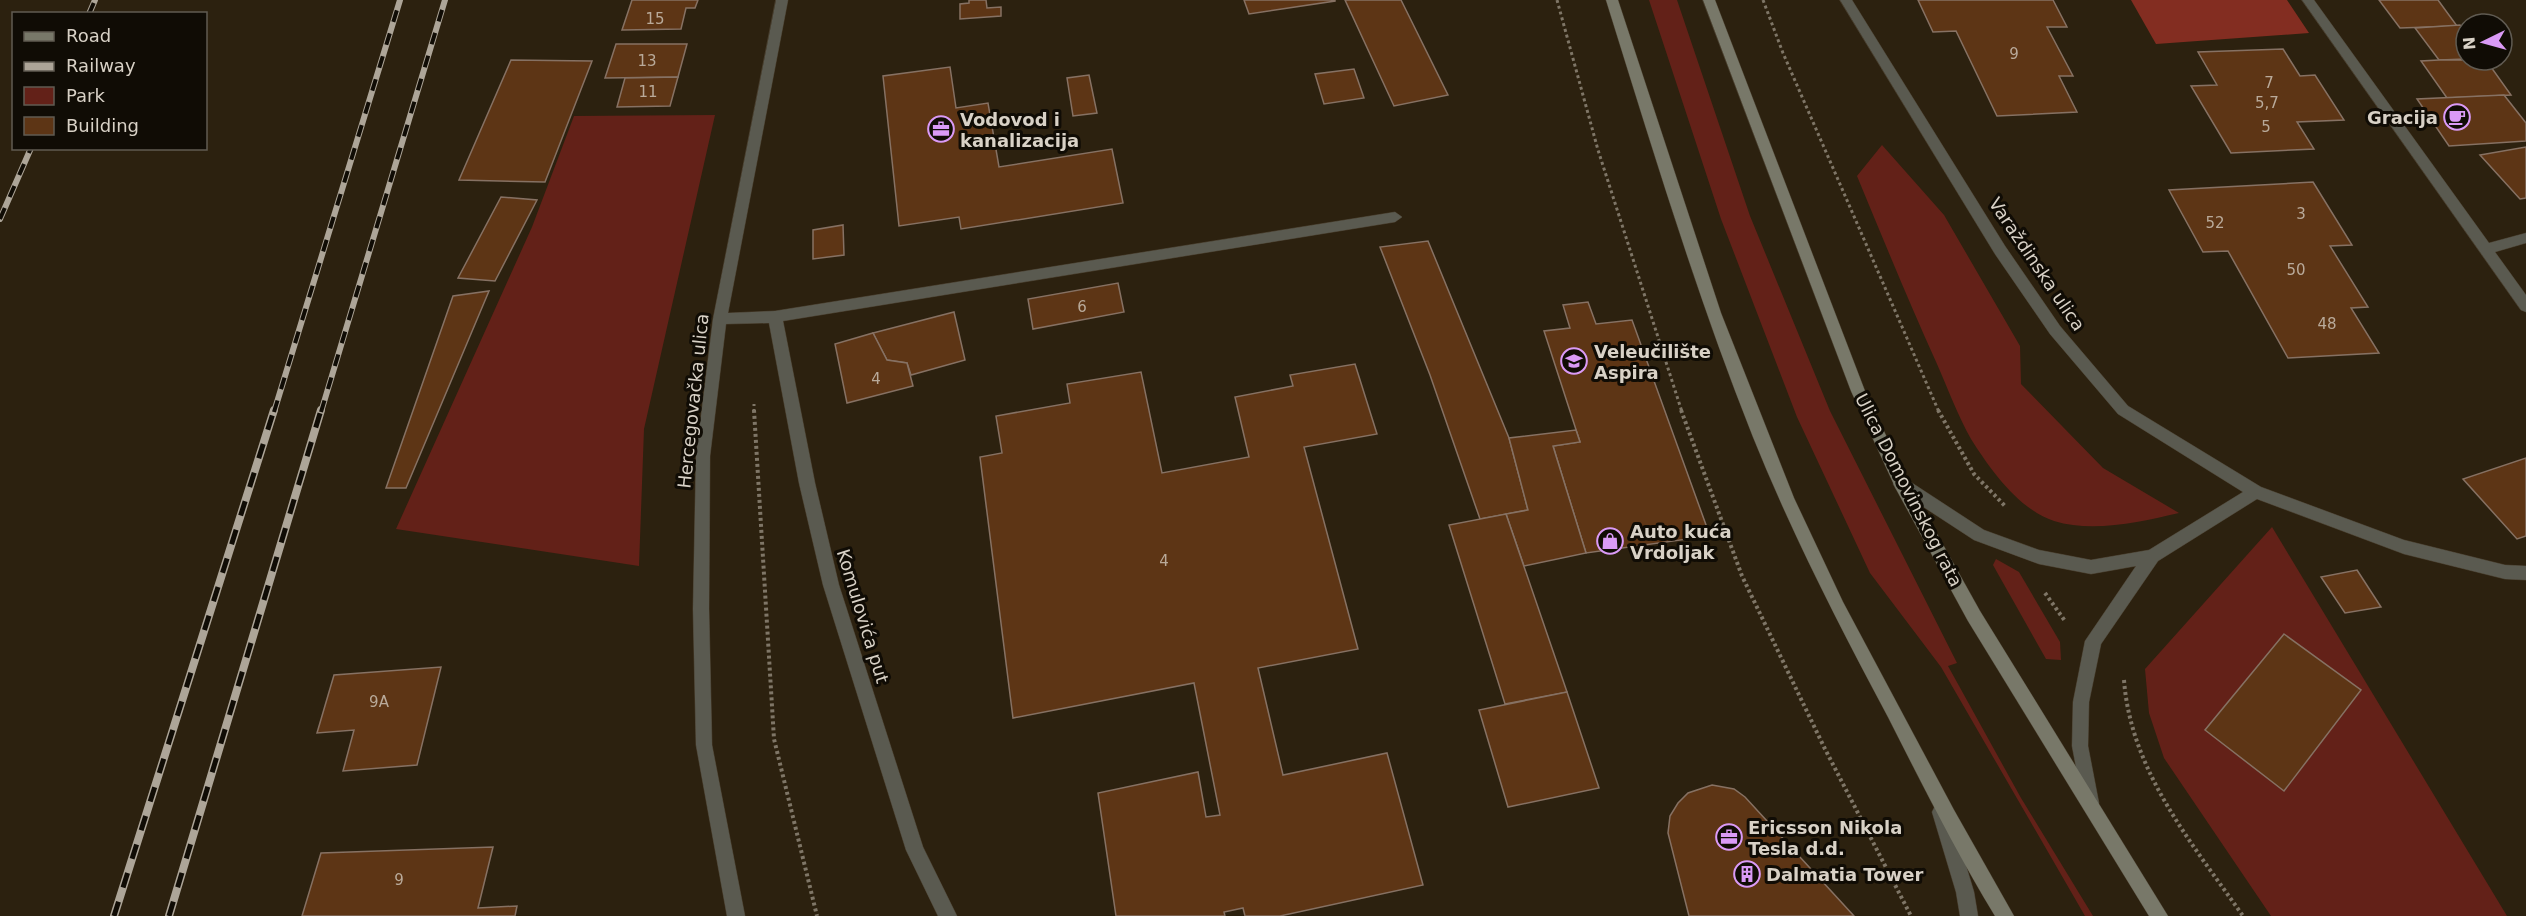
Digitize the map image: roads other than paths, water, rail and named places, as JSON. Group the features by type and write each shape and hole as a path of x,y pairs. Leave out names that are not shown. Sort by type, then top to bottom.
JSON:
{"main road":[{"path":"1612,0 1677,206 1732,362 1786,498 1825,583 1934,789 2005,916"},
{"name":"Ulica Domovinskog rata","path":"1709,0 1858,391 1901,484 1974,616 2159,916"}],"street":[{"name":"Hercegovačka ulica","path":"736,916 704,745 701,609 703,456 720,319 782,0"},
{"name":"Varaždinska ulica","path":"1846,0 1994,240 2055,330 2123,410 2256,492 2404,547 2505,572 2526,573"},
{"path":"2308,0 2526,306"},
{"path":"720,319 776,317 1395,217"},
{"path":"2484,250 2526,238"},
{"name":"Komulovića put","path":"776,317 807,483 831,585 915,850 948,916"},
{"path":"1901,484 1979,535 2039,557 2091,567 2152,556 2256,492"},
{"path":"2091,808 2080,746 2080,702 2093,641 2152,556"},
{"path":"1934,789 1965,892 1969,916"}],"railway":[{"path":"90,12 95,0"},
{"path":"274,412 400,0"},
{"path":"321,412 445,0"},
{"path":"0,219 30,150"},
{"path":"114,916 274,410"},
{"path":"169,916 321,410"}],"place":[{"name":"Gracija","path":"2457,117"},
{"name":"Vodovod i kanalizacija","path":"941,129"},
{"name":"Veleučilište Aspira","path":"1574,361"},
{"name":"Auto kuća Vrdoljak","path":"1610,541"},
{"name":"Ericsson Nikola Tesla d.d.","path":"1729,837"},
{"name":"Dalmatia Tower","path":"1747,874"}]}
